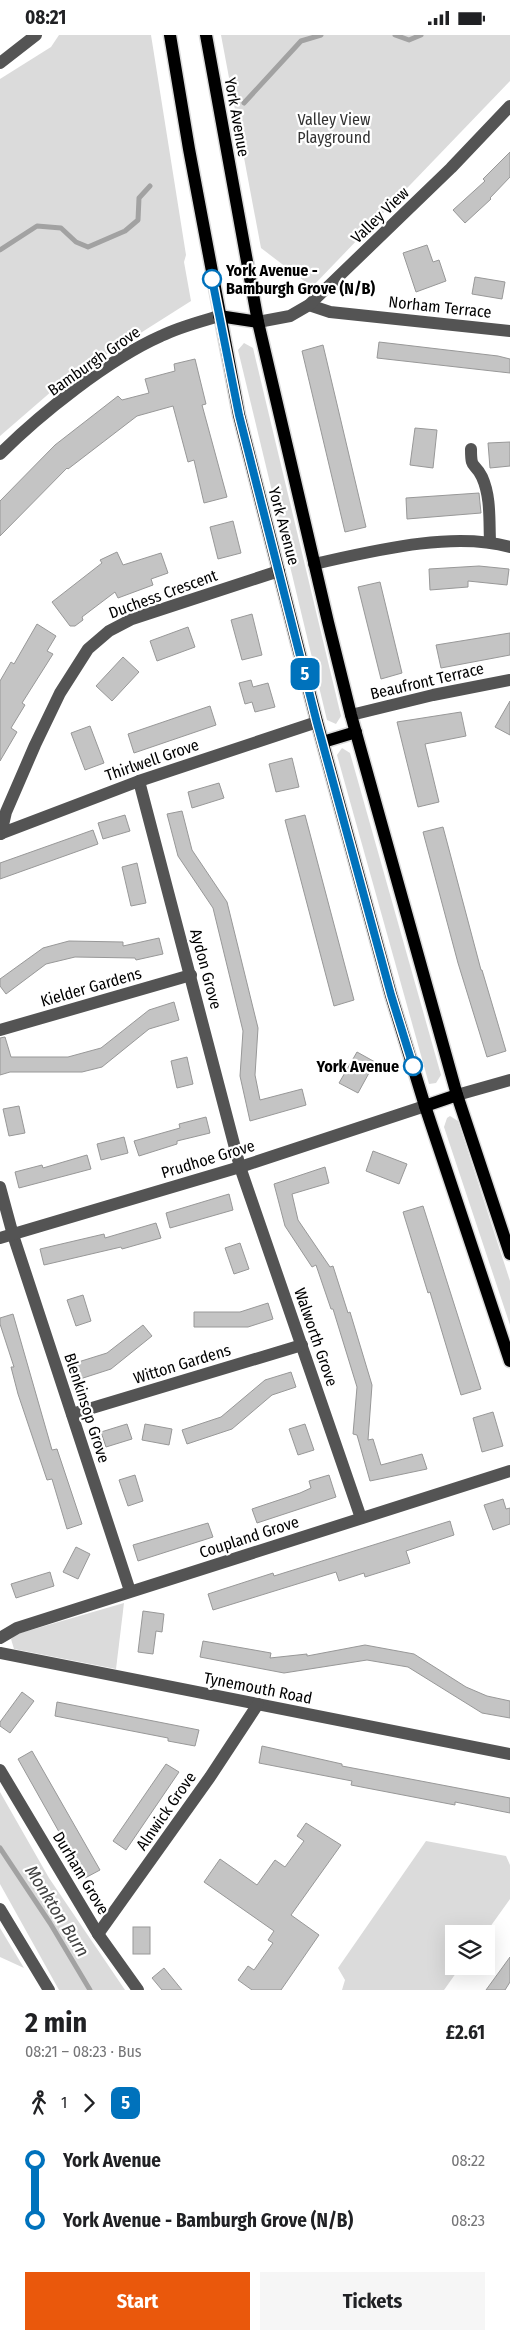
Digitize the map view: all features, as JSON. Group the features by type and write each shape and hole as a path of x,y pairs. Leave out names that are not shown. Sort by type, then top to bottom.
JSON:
{"main road":[{"name":"York Avenue","path":"170,35 219,316 239,415 317,723 391,995 425,1106 510,1361"},
{"name":"York Avenue","path":"206,35 258,322 314,564 356,732 458,1095 510,1254"},
{"path":"219,316 258,322"},
{"path":"323,743 356,732"},
{"path":"425,1106 458,1095"}],"street":[{"path":"0,63 36,35"},
{"name":"Valley View","path":"258,322 290,316 309,305 451,168 510,106"},
{"name":"Norham Terrace","path":"309,305 330,312 510,331"},
{"name":"Bamburgh Grove","path":"0,454 14,440 89,380 131,351 160,336 219,316"},
{"path":"471,449 471,465 482,477 489,502 490,541"},
{"path":"314,564 451,541 490,541 510,547"},
{"name":"Duchess Crescent","path":"1,834 6,812 35,745 60,693 88,649 109,631 132,619 279,571"},
{"name":"Beaufront Terrace","path":"352,715 433,695 510,680"},
{"name":"Thirlwell Grove","path":"1,834 139,781 317,723"},
{"name":"Aydon Grove","path":"139,781 240,1167"},
{"name":"Kielder Gardens","path":"0,1030 191,975"},
{"path":"458,1095 510,1079"},
{"name":"Prudhoe Grove","path":"0,1238 240,1167 425,1106"},
{"name":"Walworth Grove","path":"240,1167 361,1518"},
{"name":"Blenkinsop Grove","path":"0,1187 13,1235 130,1591"},
{"name":"Witton Gardens","path":"72,1415 302,1345"},
{"name":"Coupland Grove","path":"0,1638 17,1628 510,1471"},
{"name":"Tynemouth Road","path":"0,1653 510,1754"},
{"name":"Alnwick Grove","path":"98,1934 210,1777 258,1704"},
{"name":"Durham Grove","path":"0,1770 98,1934 138,1990"},
{"path":"0,1909 49,1990"}],"green space":[{"path":"59,35 151,35 186,255 184,262 191,301 60,384 0,436 0,79 51,47"},
{"name":"Valley View Playground","path":"221,35 510,35 510,81 312,287 261,248"},
{"path":"244,343 253,348 341,716 336,724 327,720 238,350"},
{"path":"342,748 350,753 441,1075 436,1083 429,1084 337,755"},
{"path":"450,1116 458,1121 510,1281 510,1325 444,1127 447,1118"},
{"path":"124,1603 116,1669 14,1649 11,1639 17,1634"},
{"path":"0,1792 49,1878 125,1990 59,1990 0,1884"},
{"path":"426,1841 506,1856 510,1865 510,1899 491,1925 445,1925 445,1975 455,1975 444,1990 342,1990 345,1980 338,1968"},
{"path":"0,1928 24,1968 0,1957"}],"building":[{"path":"510,152 510,177 491,199 465,223 453,210 485,181 483,179"},
{"path":"427,245 433,262 439,260 446,281 416,292 403,253"},
{"path":"475,277 505,282 502,299 472,294"},
{"path":"379,342 498,356 510,359 510,373 377,358"},
{"path":"323,345 366,527 345,532 302,351"},
{"path":"195,359 206,404 202,405 227,497 204,503 194,460 188,462 173,406 137,416 67,468 0,536 0,501 55,445 118,396 122,400 149,393 145,379 175,371 174,364"},
{"path":"415,428 437,430 433,468 410,465"},
{"path":"510,442 510,466 490,468 488,443"},
{"path":"479,493 481,513 407,519 406,498"},
{"path":"233,521 241,553 218,559 210,527"},
{"path":"117,552 123,565 161,553 168,573 151,579 153,585 118,598 115,592 82,617 83,620 75,626 70,626 52,602 102,563 100,560"},
{"path":"479,566 509,569 507,585 468,581 468,587 430,590 429,569"},
{"path":"380,582 402,673 381,679 358,587"},
{"path":"252,614 262,655 242,660 231,620"},
{"path":"37,624 56,636 47,651 53,654 22,703 25,705 11,728 17,732 0,761 0,681 11,662 14,664"},
{"path":"188,627 195,647 157,661 150,641"},
{"path":"510,633 510,655 441,668 436,645"},
{"path":"123,657 139,672 112,701 96,686"},
{"path":"251,680 253,687 268,683 275,707 255,712 252,702 245,704 239,683"},
{"path":"510,701 510,735 495,727"},
{"path":"210,706 216,725 134,753 128,734"},
{"path":"461,712 466,736 425,744 439,802 418,807 397,722"},
{"path":"90,726 104,763 85,770 71,733"},
{"path":"292,758 299,787 276,792 269,764"},
{"path":"219,783 224,798 192,808 188,792"},
{"path":"182,811 192,850 227,902 258,1028 255,1075 260,1100 302,1089 306,1105 250,1121 240,1076 243,1031 213,908 178,856 167,814"},
{"path":"125,815 130,831 103,839 98,823"},
{"path":"305,815 354,1000 334,1006 285,820"},
{"path":"443,827 481,970 506,1051 487,1057 458,963 423,832"},
{"path":"93,830 98,844 0,879 0,863"},
{"path":"137,863 146,903 131,906 122,867"},
{"path":"159,938 163,954 136,960 135,958 75,957 46,964 6,994 0,986 0,979 43,948 69,941 123,942 123,946"},
{"path":"174,1002 179,1020 149,1029 102,1067 82,1072 10,1072 0,1075 0,1038 5,1037 11,1057 68,1057 101,1048 149,1010"},
{"path":"357,1052 375,1062 358,1093 339,1083"},
{"path":"187,1057 193,1084 177,1088 171,1061"},
{"path":"19,1106 25,1133 9,1136 3,1109"},
{"path":"206,1117 210,1133 177,1141 177,1144 139,1156 134,1141 180,1128 179,1124"},
{"path":"124,1137 128,1153 101,1160 97,1144"},
{"path":"373,1151 407,1164 399,1184 366,1171"},
{"path":"87,1155 91,1169 19,1188 15,1172 42,1165 43,1168"},
{"path":"325,1167 329,1183 292,1194 298,1220 330,1267 333,1266 348,1313 350,1312 372,1385 368,1440 373,1439 381,1465 422,1454 427,1469 370,1481 357,1435 353,1434 357,1387 333,1309 331,1309 316,1265 312,1267 285,1226 274,1184"},
{"path":"229,1194 233,1210 170,1228 166,1213"},
{"path":"423,1206 481,1389 461,1395 430,1292 428,1293 403,1212"},
{"path":"156,1223 161,1238 122,1249 121,1247 44,1265 40,1249 104,1234 105,1238"},
{"path":"240,1243 249,1269 234,1274 225,1248"},
{"path":"83,1295 91,1321 76,1326 67,1300"},
{"path":"268,1303 273,1319 248,1327 194,1327 194,1312 240,1312"},
{"path":"13,1314 52,1450 57,1449 82,1524 67,1529 52,1479 47,1480 18,1394 11,1367 14,1367 0,1324 0,1318"},
{"path":"143,1325 152,1336 111,1369 80,1379 75,1363 107,1353"},
{"path":"291,1372 296,1387 272,1395 232,1429 187,1444 182,1430 221,1417 265,1380"},
{"path":"493,1412 503,1446 482,1452 473,1418"},
{"path":"127,1424 132,1439 106,1447 101,1432"},
{"path":"145,1424 172,1429 169,1445 142,1440"},
{"path":"305,1424 314,1450 298,1455 289,1429"},
{"path":"135,1475 143,1501 128,1506 119,1480"},
{"path":"329,1475 336,1497 257,1523 252,1509 300,1493 311,1488 309,1481"},
{"path":"503,1499 506,1509 510,1508 510,1524 493,1530 484,1505"},
{"path":"450,1521 454,1535 406,1551 410,1563 365,1577 364,1573 339,1581 336,1572 213,1610 208,1594 273,1573 274,1576"},
{"path":"208,1523 213,1537 138,1561 133,1545"},
{"path":"76,1547 90,1554 78,1579 63,1572"},
{"path":"50,1572 54,1586 16,1598 11,1584"},
{"path":"143,1611 164,1614 162,1632 156,1631 153,1654 138,1652"},
{"path":"203,1641 271,1653 270,1658 307,1654 307,1656 365,1645 414,1654 466,1687 487,1696 510,1701 510,1718 482,1713 408,1667 367,1660 284,1673 200,1657"},
{"path":"22,1692 34,1701 10,1733 0,1726 0,1722"},
{"path":"57,1702 199,1730 195,1746 168,1741 168,1738 55,1716"},
{"path":"262,1746 342,1764 342,1766 510,1798 510,1813 455,1802 455,1805 351,1785 352,1781 259,1763"},
{"path":"32,1751 100,1870 85,1878 18,1759"},
{"path":"166,1764 179,1772 126,1850 113,1841"},
{"path":"306,1823 341,1845 291,1915 319,1935 281,1990 252,1990 238,1980 248,1966 254,1970 273,1943 268,1940 274,1931 204,1882 220,1859 257,1885 275,1860 285,1867 304,1841 297,1836"},
{"path":"133,1927 150,1927 150,1954 133,1954"},
{"path":"510,1957 510,1982 505,1990 486,1990"},
{"path":"164,1968 182,1990 162,1990 152,1978"}],"waterway":[{"name":"Monkton Burn","path":"244,103 301,41 321,35"},
{"name":"Monkton Burn","path":"395,35 409,40 421,35"},
{"name":"Monkton Burn","path":"0,250 37,226 61,228 76,242 88,247 125,231 138,220 139,198 150,186"},
{"name":"Monkton Burn","path":"0,1848 50,1923 90,1990"}],"bus line":[{"name":"5","path":"212,279 239,415 317,723 391,995 413,1066"}],"place":[{"name":"York Avenue - Bamburgh Grove (N/B)","path":"212,279"},
{"name":"York Avenue","path":"413,1066"}]}
